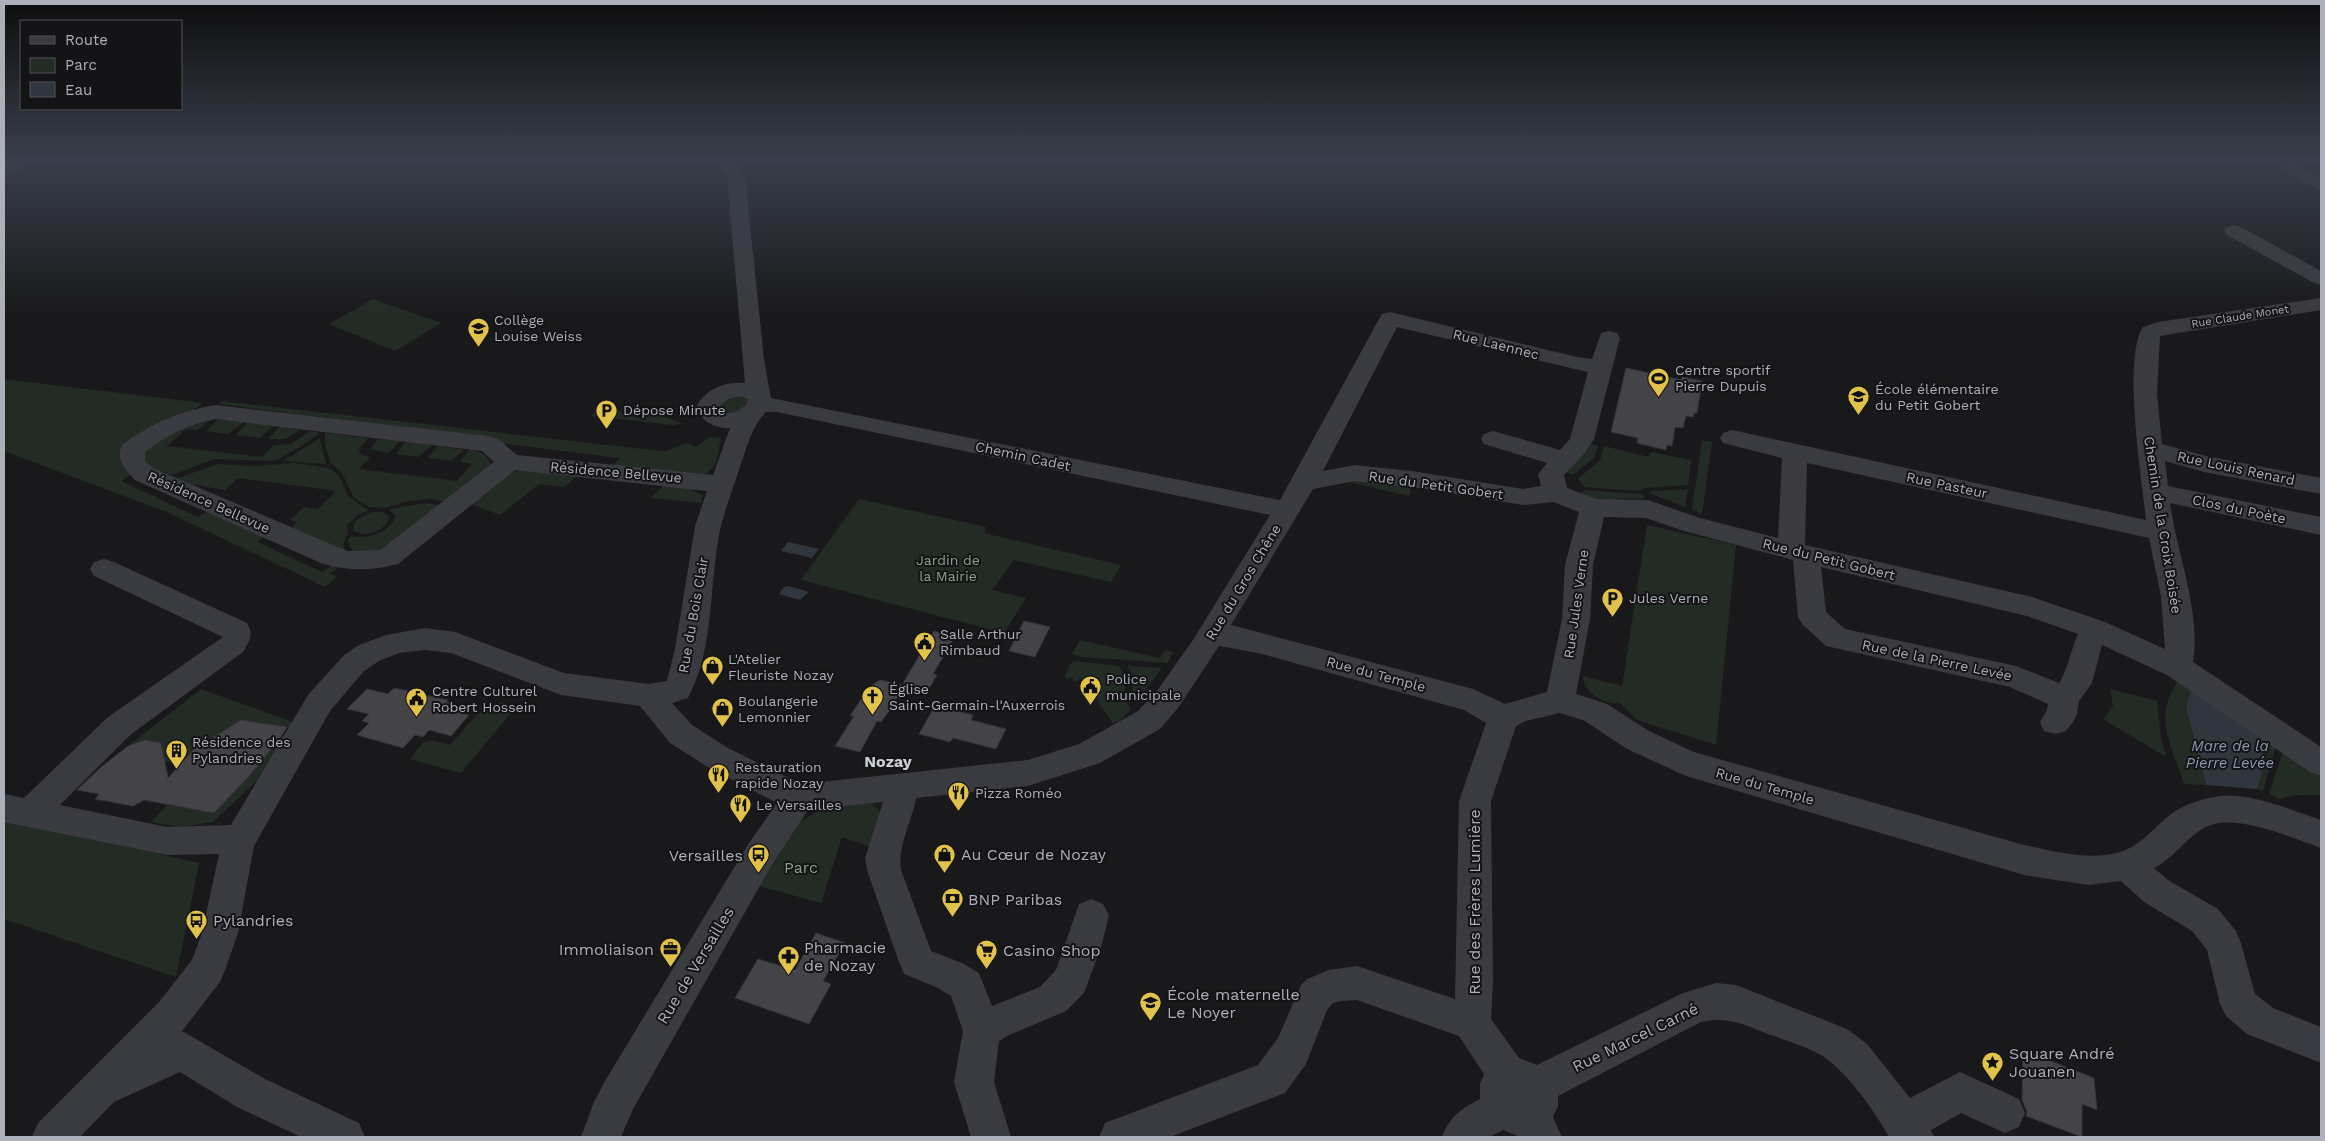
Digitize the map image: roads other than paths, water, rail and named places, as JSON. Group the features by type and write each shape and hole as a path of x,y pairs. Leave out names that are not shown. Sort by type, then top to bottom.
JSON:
{"street":[{"name":"Rue du Bois Clair","path":"663,693 681,683 690,649 708,526 747,414 753,359 739,210"},
{"path":"2234,231 2321,279"},
{"name":"Rue Claude Monet","path":"2158,329 2321,304"},
{"name":"Rue Laennec","path":"1390,319 1576,364 1602,367"},
{"name":"Rue du Gros Chêne","path":"902,787 1028,773 1089,754 1128,734 1149,720 1167,700 1212,635 1304,482 1390,319"},
{"name":"Chemin de la Croix Boisée","path":"2158,329 2151,332 2148,346 2145,394 2161,532 2175,596 2181,644 2177,667"},
{"path":"1555,493 1551,474 1576,449 1582,439 1609,338"},
{"path":"736,389 747,375 753,359"},
{"path":"736,389 751,391 747,414 713,417 707,409 708,404 717,396 736,389"},
{"name":"Chemin Cadet","path":"747,414 777,405 1286,510"},
{"name":"Résidence Bellevue","path":"510,462 388,557 367,562 351,562 333,557 144,474 133,463 132,449 154,432 188,416 214,412 489,444 510,462 722,484"},
{"name":"Rue Pasteur","path":"1732,438 2059,508 2161,532"},
{"path":"1493,439 1564,459"},
{"name":"Rue Louis Renard","path":"2151,449 2204,464 2321,486"},
{"name":"Rue de la Pierre Levée","path":"1795,453 1798,552 1812,616 1836,638 2016,677 2060,710 2077,683 2086,650 2095,629"},
{"name":"Rue du Petit Gobert","path":"1304,482 1355,473 1412,479 1523,497 1555,493 1593,508 1622,507 1648,509 1693,525 1798,552 2032,607 2095,629 2177,667 2321,763"},
{"name":"Clos du Poète","path":"2157,492 2321,526"},
{"name":"Rue Jules Verne","path":"1560,701 1576,619 1579,565 1593,508"},
{"path":"18,811 119,726 233,644 237,637 237,630 104,569"},
{"name":"Rue du Temple","path":"1212,635 1231,636 1258,642 1473,701 1486,706 1503,719"},
{"path":"52,1137 96,1094 156,1061 168,1043 172,1015 207,970 220,933 240,839 324,696 354,663 369,653 396,643 425,639 455,643 561,684 663,693 674,723 681,734 717,757 798,798 902,787 896,818 882,858 884,870 917,962 949,975 966,985 982,1031 974,1082 991,1137"},
{"path":"1503,719 1518,711 1560,701"},
{"name":"Rue du Temple","path":"1560,701 1596,712 1660,752 1715,772 2024,860 2075,870 2127,866 2150,854 2186,822 2206,812 2251,811 2321,834"},
{"name":"Rue des Frères Lumière","path":"1472,1023 1475,971 1475,801 1503,719"},
{"name":"Rue de Versailles","path":"601,1137 608,1116 619,1095 761,853 798,798"},
{"path":"18,811 167,841 240,839"},
{"path":"2127,866 2156,891 2205,920 2223,943 2239,1004 2260,1021 2321,1045"},
{"path":"982,1031 994,1023 1053,999 1071,981 1084,944 1091,915"},
{"path":"1119,1137 1270,1079 1285,1064 1289,1057 1296,1042 1308,1004 1320,990 1337,984 1357,983 1472,1023 1524,1105"},
{"name":"Rue Marcel Carné","path":"1462,1137 1475,1123 1524,1105 1696,1005 1716,1001 1736,1003 1834,1042 1853,1057 1879,1088 1909,1131 1960,1092 2005,1113"},
{"path":"168,1043 252,1093 345,1137"}],"water":[{"path":"788,542 819,549 812,558 781,551"},
{"path":"787,586 807,591 808,593 800,600 779,594"},
{"name":"Mare de la Pierre Levée","path":"2192,690 2266,739 2264,765 2257,789 2206,785 2187,711 2187,702"}],"place":[{"name":"Collège Louise Weiss","path":"478,347"},
{"name":"Centre sportif Pierre Dupuis","path":"1659,397"},
{"name":"École élémentaire du Petit Gobert","path":"1859,416"},
{"name":"Dépose Minute","path":"607,429"},
{"name":"Jules Verne","path":"1613,617"},
{"name":"Salle Arthur Rimbaud","path":"924,661"},
{"name":"L'Atelier Fleuriste Nozay","path":"712,686"},
{"name":"Police municipale","path":"1090,706"},
{"name":"Église Saint-Germain-l'Auxerrois","path":"873,716"},
{"name":"Centre Culturel Robert Hossein","path":"416,718"},
{"name":"Boulangerie Lemonnier","path":"722,728"},
{"name":"Résidence des Pylandries","path":"176,769"},
{"name":"Restauration rapide Nozay","path":"719,794"},
{"name":"Pizza Roméo","path":"959,812"},
{"name":"Le Versailles","path":"740,824"},
{"name":"Au Cœur de Nozay","path":"945,873"},
{"name":"Versailles","path":"759,874"},
{"name":"BNP Paribas","path":"952,918"},
{"name":"Pylandries","path":"197,939"},
{"name":"Immoliaison","path":"670,968"},
{"name":"Casino Shop","path":"987,969"},
{"name":"Pharmacie de Nozay","path":"788,975"},
{"name":"École maternelle Le Noyer","path":"1151,1022"},
{"name":"Square André Jouanen","path":"1993,1081"}],"district":[{"name":"Nozay","path":"888,761"}],"park label":[{"name":"Jardin de la Mairie","path":"948,568"},
{"name":"Parc","path":"801,867"}]}
